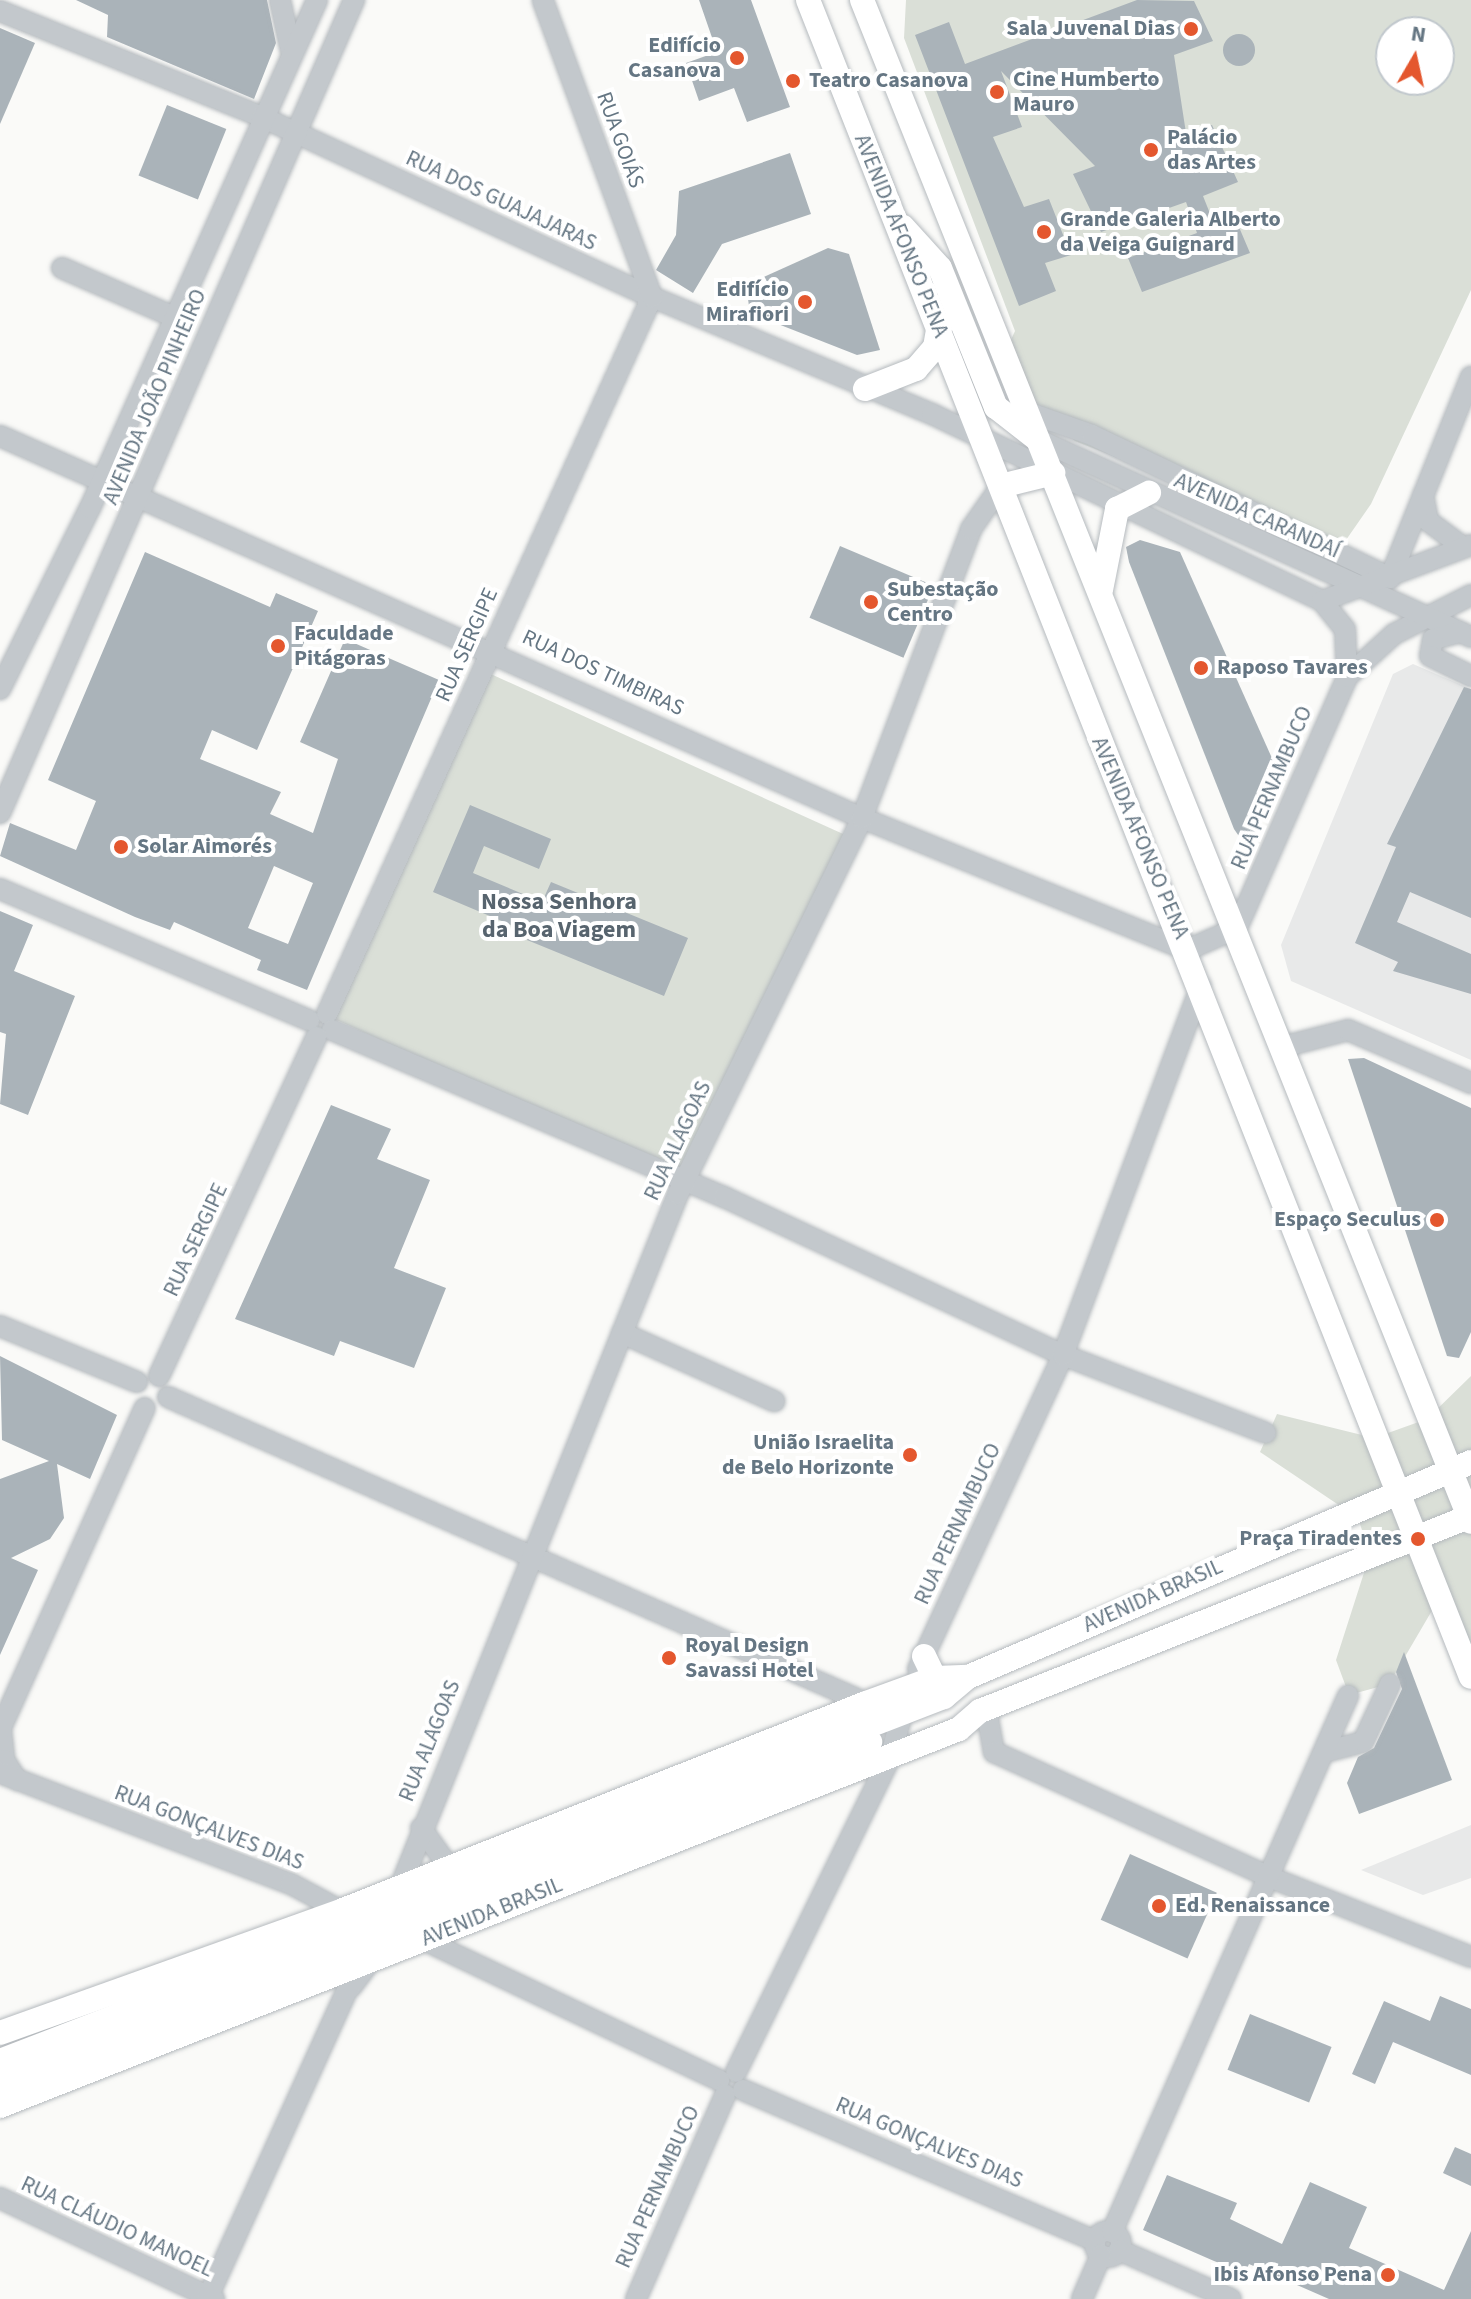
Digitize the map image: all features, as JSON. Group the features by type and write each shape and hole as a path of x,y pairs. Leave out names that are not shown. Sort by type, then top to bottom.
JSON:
{"main road":[{"name":"AVENIDA AFONSO PENA","path":"808,0 890,212 939,324 1109,772 1187,950 1396,1493 1471,1677"},
{"path":"862,0 1237,928 1282,1047 1460,1466 1470,1518"},
{"path":"890,212 940,268 996,407 1037,439"},
{"path":"865,389 916,369 935,347 939,324"},
{"path":"1001,486 1053,473"},
{"path":"1101,590 1117,509 1149,493"},
{"name":"AVENIDA BRASIL","path":"0,2033 361,1942 422,1939 896,1733 968,1677 1460,1466"},
{"name":"AVENIDA BRASIL","path":"0,2081 896,1733 959,1729 983,1710 1415,1537 1470,1518"},
{"path":"924,1656 943,1695"},
{"name":"AVENIDA BRASIL","path":"0,2106 361,1942 400,1888 449,1867 911,1686 983,1710"},
{"name":"AVENIDA BRASIL","path":"0,2061 361,1942"}],"street":[{"path":"280,0 292,55"},
{"name":"AVENIDA JOÃO PINHEIRO","path":"0,689 102,481 262,117 317,0"},
{"name":"AVENIDA JOÃO PINHEIRO","path":"0,813 354,0"},
{"name":"RUA GOIÁS","path":"543,0 652,297"},
{"name":"RUA DOS GUAJAJARAS","path":"0,11 262,117 652,297 980,436"},
{"path":"62,268 174,317"},
{"name":"RUA SERGIPE","path":"159,1376 652,297"},
{"path":"1390,578 1471,377"},
{"path":"1027,412 1092,435 1390,578"},
{"name":"RUA DOS TIMBIRAS","path":"0,436 491,648 862,818 1187,950"},
{"path":"980,436 1117,509 1322,601 1345,629 1347,677"},
{"name":"AVENIDA CARANDAÍ","path":"1037,439 1149,493 1465,635"},
{"name":"RUA ALAGOAS","path":"209,2298 361,1942 400,1888 421,1828 684,1182 862,818 971,529 1001,486"},
{"path":"1423,495 1428,521 1467,546"},
{"path":"1322,601 1362,589 1467,546"},
{"name":"RUA PERNAMBUCO","path":"1237,928 1347,677 1394,634 1471,595"},
{"name":"AVENIDA CARANDAÍ","path":"1465,635 1433,639 1430,656 1471,676"},
{"path":"0,889 684,1182 1063,1355 1266,1433"},
{"path":"1187,950 1237,928"},
{"name":"RUA PERNAMBUCO","path":"636,2299 731,2084 896,1733 924,1656 1063,1355 1201,986"},
{"path":"1282,1047 1348,1030 1471,1083"},
{"path":"0,1326 137,1382 159,1376 168,1397 866,1703"},
{"path":"622,1333 774,1401"},
{"path":"137,1382 135,1397 145,1408"},
{"path":"9,1776 1,1730 145,1408 168,1397"},
{"path":"1324,1752 1363,1742 1390,1684"},
{"path":"820,1685 821,1720"},
{"path":"1082,2299 1348,1696"},
{"path":"983,1710 994,1752 1269,1877 1471,1957"},
{"name":"RUA GONÇALVES DIAS","path":"9,1776 361,1942"},
{"name":"RUA ALAGOAS","path":"421,1828 449,1867"},
{"name":"RUA GONÇALVES DIAS","path":"422,1939 731,2084 1231,2299"},
{"name":"RUA CLÁUDIO MANOEL","path":"0,2198 209,2298"}],"shaded area":[{"path":"906,0 1471,0 1471,290 1371,504 1346,540 1334,544 1075,441 1034,405 1009,344 1015,331 904,38"},
{"path":"1413,664 1471,689 1471,1060 1291,981 1281,945 1393,674"},
{"path":"482,670 852,838 695,1171 667,1171 330,1017"},
{"name":"Praça Tiradentes","path":"1471,1376 1471,1656 1437,1602 1389,1684 1349,1695 1336,1660 1370,1554 1358,1518 1260,1452 1277,1414 1374,1438 1427,1419"},
{"path":"1471,1825 1471,1878 1423,1895 1361,1870"}],"building":[{"path":"76,0 267,0 276,43 254,99 107,37 108,15"},
{"name":"Edifício Casanova","path":"699,0 751,0 790,107 747,122 734,88 699,101 686,63 717,52"},
{"name":"Palácio das Artes","path":"1137,0 1194,1 1213,41 1174,55 1186,133 1212,125 1238,182 1203,196 1215,226 1236,220 1250,253 1142,292 1128,258 1197,233 1186,202 1101,232 1073,174 1095,166 1001,71 1022,127 993,137 1024,207 1049,199 1071,255 1045,263 1056,291 1019,306 915,35 949,22 965,64"},
{"path":"0,28 35,43 0,124"},
{"path":"1239,34 1251,38 1255,50 1251,62 1239,66 1227,62 1223,50 1227,38"},
{"path":"167,105 226,129 198,199 139,175"},
{"path":"790,153 811,214 722,244 693,293 656,270 676,235 679,191"},
{"name":"Edifício Mirafiori","path":"828,248 849,254 880,350 857,355 750,313 746,285"},
{"name":"Raposo Tavares","path":"1140,540 1180,552 1279,774 1256,838 1243,842 1234,829 1129,562 1126,547"},
{"name":"Subestação Centro","path":"840,546 934,586 903,658 810,618"},
{"path":"145,552 270,607 276,593 318,611 257,750 212,730 200,759 281,792 270,814 313,833 338,759 300,742 345,639 439,680 307,990 257,970 261,960 174,922 170,930 135,917 0,856 10,823 76,850 96,801 48,780","holes":["274,866 313,883 288,944 248,928"]},
{"path":"1464,687 1471,689 1471,918 1410,892 1397,922 1471,954 1471,994 1393,971 1398,962 1355,943 1396,847 1387,844"},
{"path":"470,805 551,839 539,869 484,846 473,873 542,902 551,882 688,938 664,996 527,940 530,933 433,892"},
{"path":"0,911 33,925 14,971 75,996 28,1115 0,1104 6,1034 0,1032"},
{"name":"Espaço Seculus","path":"1364,1058 1471,1108 1471,1332 1459,1358 1447,1356 1348,1059"},
{"path":"331,1105 391,1129 377,1159 430,1180 394,1268 446,1288 414,1368 340,1341 334,1356 235,1319"},
{"path":"0,1356 117,1415 90,1479 57,1464 64,1518 50,1539 11,1558 38,1570 0,1655 0,1479 49,1461 2,1440"},
{"path":"1404,1652 1452,1780 1359,1814 1347,1783 1358,1757 1374,1748 1402,1689 1396,1672"},
{"name":"Ed. Renaissance","path":"1130,1854 1217,1893 1188,1958 1101,1920"},
{"path":"1440,1996 1471,2009 1471,2075 1393,2042 1375,2084 1352,2074 1384,2001 1430,2021"},
{"path":"1250,2014 1332,2047 1309,2103 1228,2070"},
{"path":"1455,2147 1471,2154 1471,2186 1443,2173"},
{"path":"1167,2175 1237,2203 1230,2219 1282,2244 1310,2182 1367,2207 1349,2248 1444,2290 1471,2231 1471,2299 1329,2299 1249,2264 1245,2273 1214,2261 1143,2230"}],"place":[{"name":"Sala Juvenal Dias","path":"1191,29"},
{"name":"Edifício Casanova","path":"737,58"},
{"name":"Teatro Casanova","path":"793,81"},
{"name":"Cine Humberto Mauro","path":"997,92"},
{"name":"Palácio das Artes","path":"1151,150"},
{"name":"Grande Galeria Alberto da Veiga Guignard","path":"1044,232"},
{"name":"Edifício Mirafiori","path":"805,302"},
{"name":"Subestação Centro","path":"871,602"},
{"name":"Faculdade Pitágoras","path":"278,646"},
{"name":"Raposo Tavares","path":"1201,668"},
{"name":"Solar Aimorés","path":"121,847"},
{"name":"Espaço Seculus","path":"1437,1220"},
{"name":"União Israelita de Belo Horizonte","path":"910,1455"},
{"name":"Praça Tiradentes","path":"1418,1539"},
{"name":"Royal Design Savassi Hotel","path":"669,1658"},
{"name":"Ed. Renaissance","path":"1159,1906"},
{"name":"Ibis Afonso Pena","path":"1388,2275"}],"district":[{"name":"Nossa Senhora da Boa Viagem","path":"559,916"}]}
